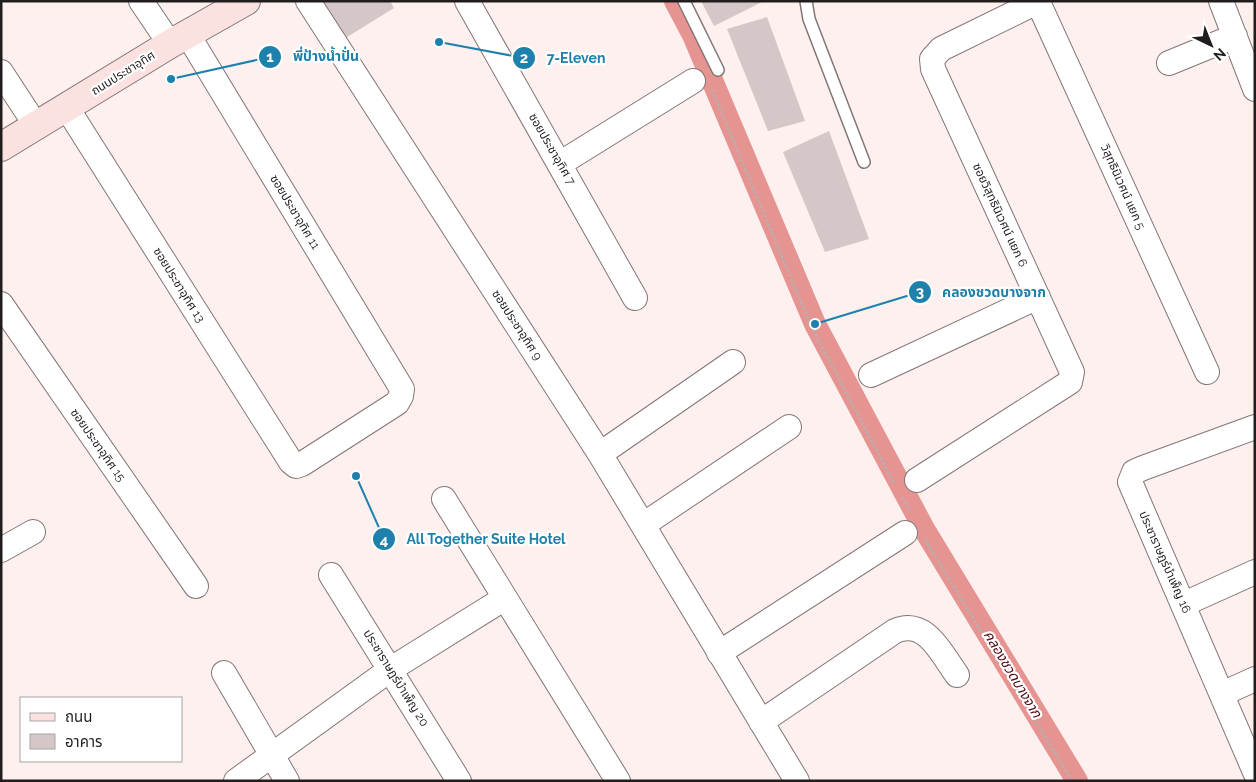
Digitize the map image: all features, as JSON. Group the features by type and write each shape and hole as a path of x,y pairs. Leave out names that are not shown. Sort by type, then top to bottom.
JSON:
{"main road":[{"name":"ถนนประชาอุทิศ","path":"1,147 246,1"}],"street":[{"name":"ซอยประชาอุทิศ 11","path":"141,1 179,40 402,389 397,403 302,464 296,466 291,462"},
{"name":"ซอยประชาอุทิศ 9","path":"308,1 600,454 797,781"},
{"name":"ซอยประชาอุทิศ 7","path":"467,1 561,163 635,298"},
{"name":"ซอยวิสุทธินิเวศน์ แยก 6","path":"905,487 1061,390 1070,382 1072,372 933,69 932,59 941,49 1038,1"},
{"name":"วิสุทธินิเวศน์ แยก 5","path":"1038,1 1207,372"},
{"path":"1221,1 1255,89"},
{"path":"1169,63 1235,36"},
{"path":"1,72 37,126"},
{"path":"561,163 701,81"},
{"name":"ซอยประชาอุทิศ 13","path":"67,108 291,462"},
{"path":"871,375 1038,297"},
{"name":"ซอยประชาอุทิศ 15","path":"1,304 196,586"},
{"path":"600,454 733,362"},
{"name":"ประชาราษฎร์บำเพ็ญ 16","path":"1255,426 1134,472 1130,482 1255,772"},
{"path":"643,525 789,427"},
{"path":"444,499 618,781"},
{"path":"719,653 913,528"},
{"path":"1,550 33,532"},
{"path":"1184,604 1255,572"},
{"name":"ประชาราษฎร์บำเพ็ญ 20","path":"331,575 459,781"},
{"path":"236,781 391,669 505,598"},
{"path":"761,722 895,631 904,627 916,628 927,636 956,675"},
{"path":"224,673 287,781"},
{"path":"1222,694 1255,679"},
{"path":"1240,781 1255,772"}],"lane":[{"path":"684,1 718,70"},
{"path":"806,1 809,19 864,162"}],"path":[{"path":"701,81 812,328 905,487 913,528 1072,781"}],"building":[{"path":"321,1 390,1 394,8 344,39"},
{"path":"701,1 764,1 714,26"},
{"path":"767,17 805,121 768,131 727,29"},
{"path":"829,131 869,239 825,252 783,152"}],"waterway":[{"name":"คลองชวดบางจาก","path":"675,1 693,35 815,324 924,529 1077,781"}],"place":[{"name":"7-Eleven","path":"439,42"},
{"name":"พี่ป้างน้ำปั่น","path":"171,79"},
{"name":"คลองชวดบางจาก","path":"815,324"},
{"name":"All Together Suite Hotel","path":"356,476"}]}
